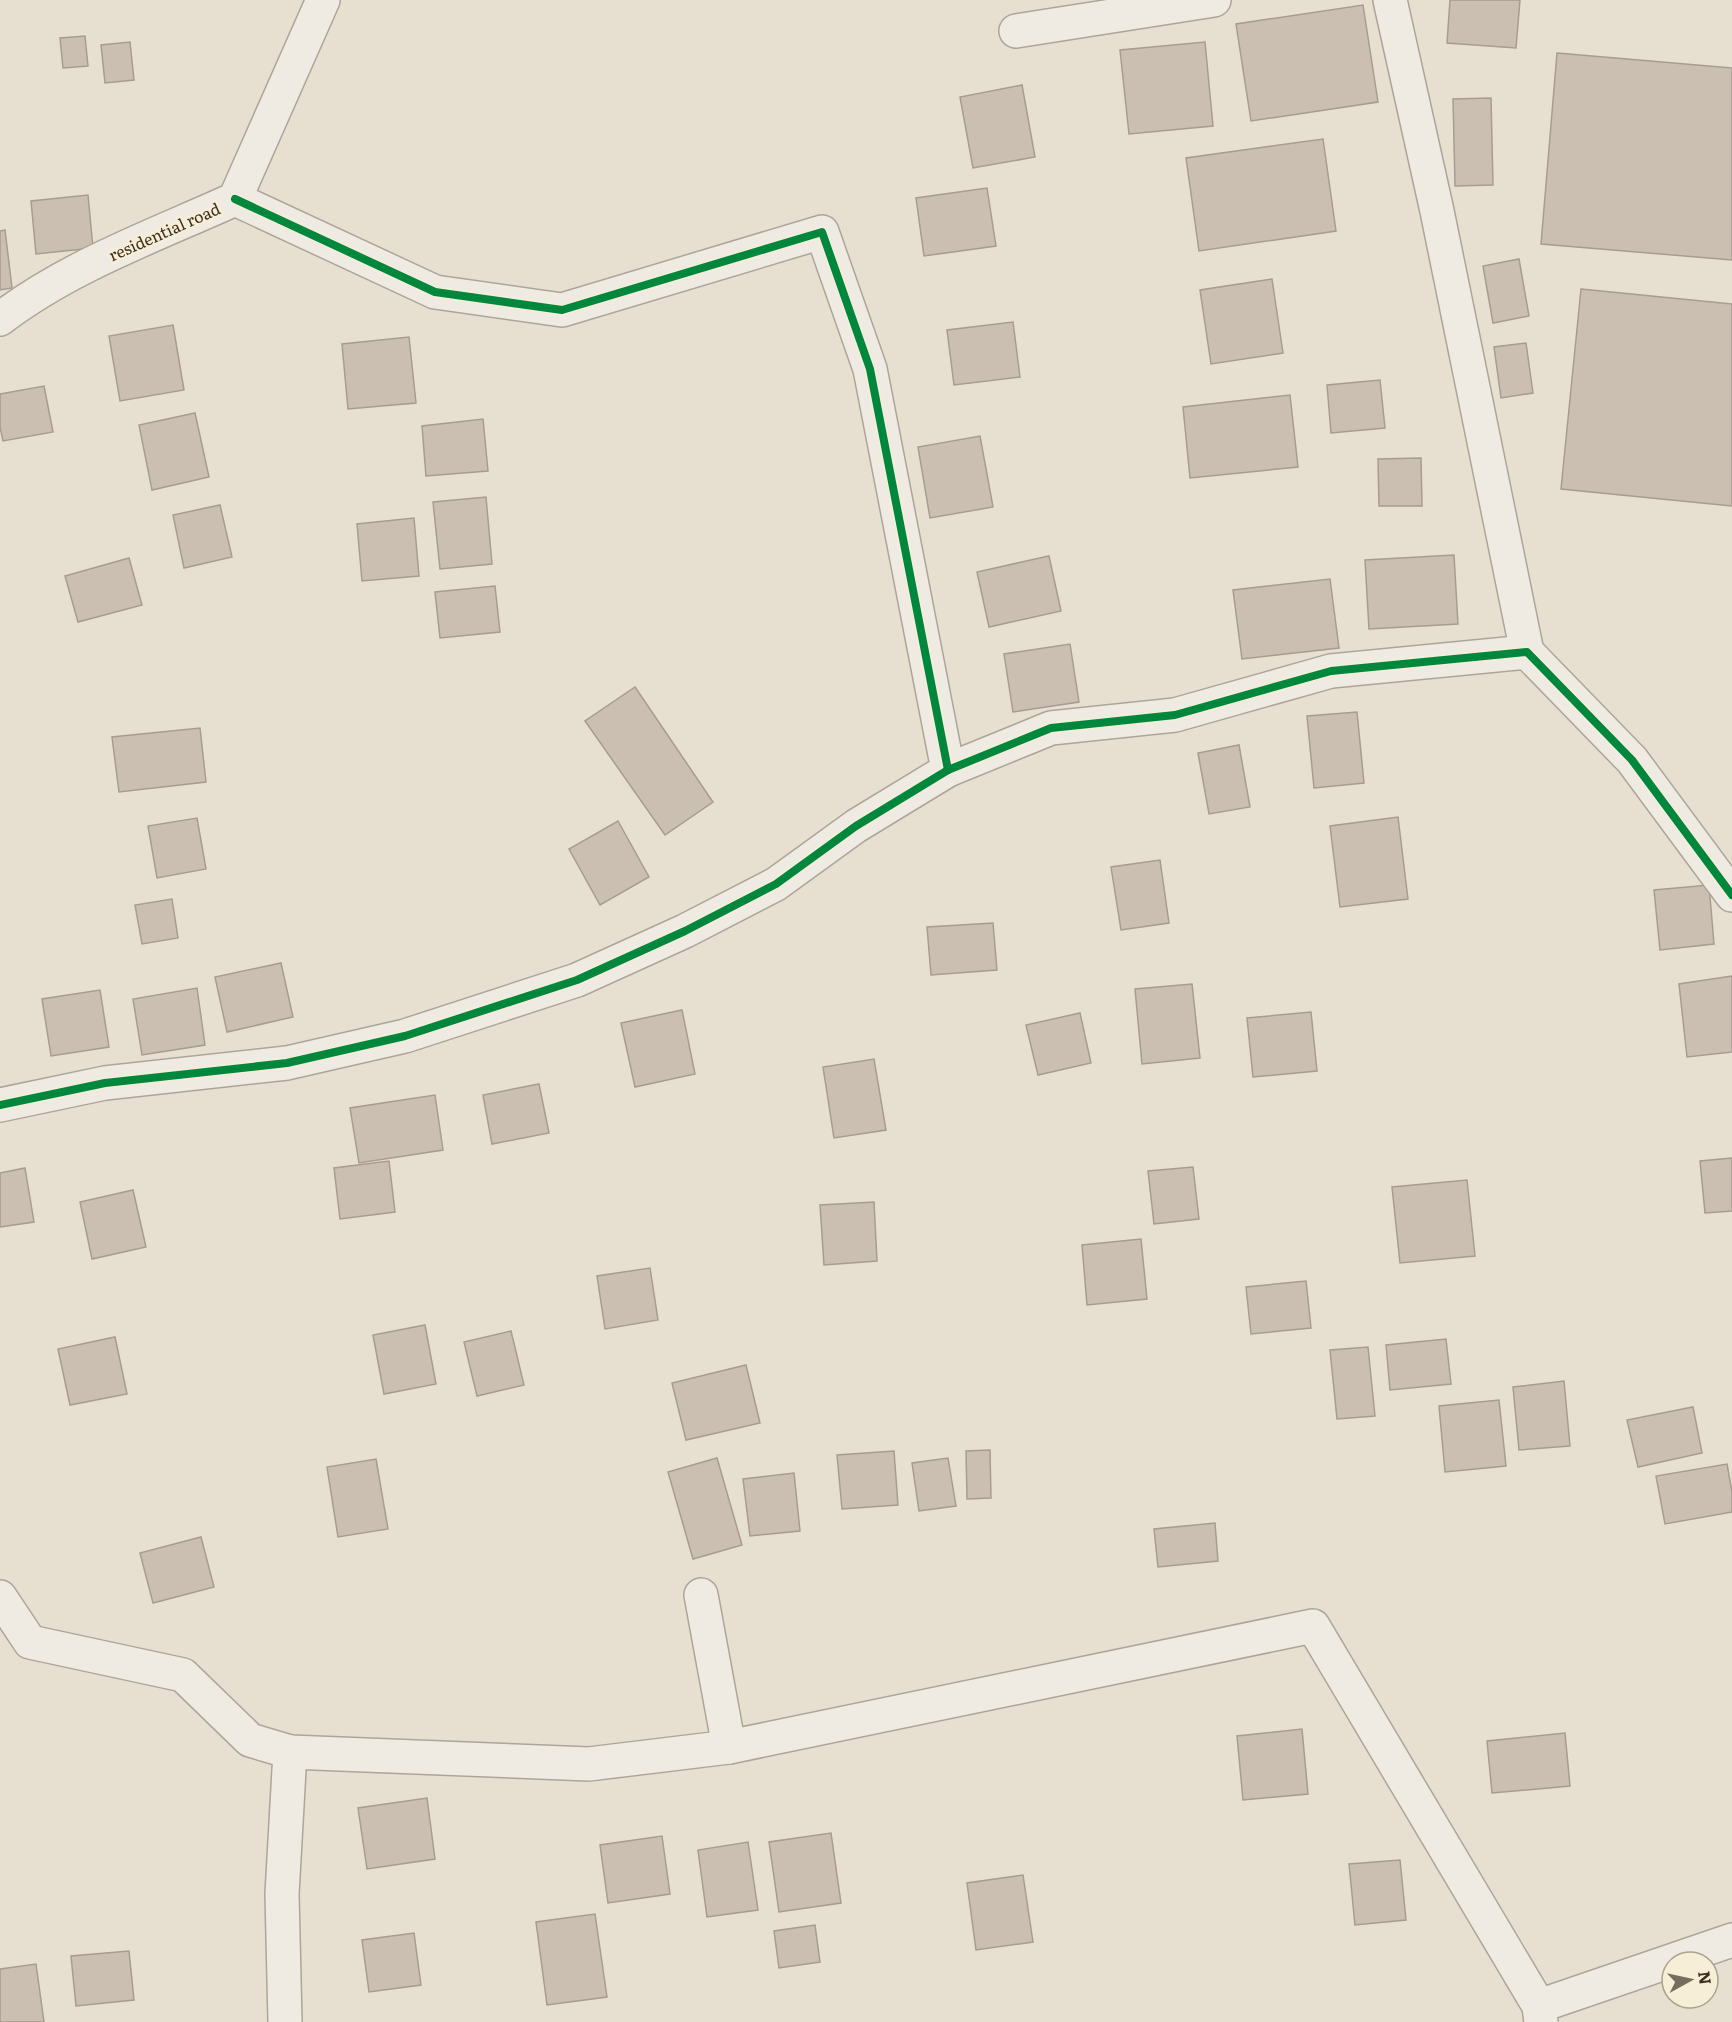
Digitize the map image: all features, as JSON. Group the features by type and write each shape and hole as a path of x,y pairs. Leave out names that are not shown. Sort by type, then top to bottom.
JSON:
{"street":[{"name":"residential road","path":"0,319 21,303 98,261 235,199 323,0"},
{"path":"1016,31 1214,0"},
{"path":"1390,0 1437,211 1527,652 1632,760 1732,895"},
{"path":"235,199 435,292 562,310 822,232 870,369 948,770"},
{"path":"0,1106 105,1083 287,1063 405,1036 577,980 685,930 776,884 856,826 948,770 1051,728 1175,715 1331,671 1527,652"},
{"path":"701,1595 729,1747"},
{"path":"0,1597 30,1642 183,1675 250,1740 290,1752 589,1764 729,1747 1313,1626 1540,2014 1732,1940"},
{"path":"285,2022 282,1894 290,1752"}],"building":[{"path":"1450,0 1520,0 1516,48 1447,43"},
{"path":"1363,5 1378,102 1251,121 1236,24"},
{"path":"85,36 88,66 63,68 60,38"},
{"path":"130,42 134,80 105,83 101,45"},
{"path":"1205,42 1213,126 1129,134 1120,50"},
{"path":"1557,53 1732,68 1732,260 1541,244"},
{"path":"1022,85 1035,157 973,168 960,97"},
{"path":"1491,98 1493,185 1455,186 1453,99"},
{"path":"1323,139 1336,231 1199,251 1186,158"},
{"path":"987,188 996,246 924,256 916,198"},
{"path":"88,195 93,248 36,254 31,201"},
{"path":"5,230 12,288 0,290 0,231"},
{"path":"1519,259 1529,316 1493,323 1483,266"},
{"path":"1272,279 1283,353 1211,364 1200,290"},
{"path":"1581,289 1732,304 1732,506 1561,489"},
{"path":"1013,322 1020,377 954,385 947,330"},
{"path":"173,325 184,390 120,401 109,336"},
{"path":"409,337 416,403 348,409 342,344"},
{"path":"1526,343 1533,393 1501,398 1494,347"},
{"path":"1380,380 1385,428 1331,433 1327,385"},
{"path":"44,386 53,432 3,441 0,427 0,394"},
{"path":"1290,395 1298,467 1190,478 1183,407"},
{"path":"195,413 209,477 152,490 139,425"},
{"path":"483,419 488,471 426,476 422,426"},
{"path":"980,436 993,507 930,518 918,447"},
{"path":"1421,458 1422,506 1379,506 1378,459"},
{"path":"486,497 492,564 440,569 433,502"},
{"path":"220,505 232,557 184,568 173,515"},
{"path":"414,518 419,576 362,581 357,524"},
{"path":"1454,555 1458,624 1369,629 1365,560"},
{"path":"1049,556 1061,611 989,627 977,572"},
{"path":"129,558 142,605 78,622 65,576"},
{"path":"1330,579 1339,648 1242,659 1233,590"},
{"path":"495,586 500,632 440,638 435,592"},
{"path":"1070,644 1079,702 1013,712 1004,654"},
{"path":"635,687 713,802 665,835 585,721"},
{"path":"1357,712 1364,783 1314,788 1307,716"},
{"path":"200,728 206,782 119,792 112,737"},
{"path":"1239,745 1250,807 1209,814 1198,753"},
{"path":"1398,817 1408,899 1340,907 1330,826"},
{"path":"197,818 206,869 157,878 148,826"},
{"path":"618,821 649,877 600,905 569,849"},
{"path":"1160,860 1169,923 1121,930 1111,867"},
{"path":"1709,885 1714,944 1660,950 1654,890"},
{"path":"172,899 178,938 142,944 135,905"},
{"path":"993,923 997,970 931,975 927,927"},
{"path":"281,963 293,1017 227,1032 215,977"},
{"path":"1732,976 1732,1052 1687,1057 1679,984"},
{"path":"1192,984 1200,1058 1142,1064 1135,989"},
{"path":"197,988 205,1045 142,1055 133,999"},
{"path":"100,990 109,1047 51,1056 42,999"},
{"path":"682,1010 695,1074 635,1087 621,1023"},
{"path":"1311,1012 1317,1071 1253,1077 1247,1018"},
{"path":"1080,1013 1091,1063 1038,1075 1026,1025"},
{"path":"874,1059 886,1130 834,1138 823,1067"},
{"path":"539,1084 549,1133 492,1144 483,1095"},
{"path":"435,1095 443,1150 359,1163 350,1108"},
{"path":"1732,1158 1732,1211 1705,1213 1700,1161"},
{"path":"389,1161 395,1212 340,1219 334,1168"},
{"path":"1193,1167 1199,1219 1154,1224 1148,1171"},
{"path":"25,1168 34,1222 0,1227 0,1173"},
{"path":"1467,1180 1475,1256 1400,1263 1392,1187"},
{"path":"133,1190 146,1247 92,1259 80,1202"},
{"path":"874,1202 877,1261 824,1265 820,1205"},
{"path":"1141,1239 1147,1299 1087,1305 1082,1245"},
{"path":"650,1268 658,1320 605,1329 597,1276"},
{"path":"1306,1281 1311,1328 1251,1334 1246,1287"},
{"path":"425,1325 436,1384 384,1394 373,1335"},
{"path":"511,1331 524,1385 477,1396 464,1342"},
{"path":"115,1337 127,1394 70,1405 58,1349"},
{"path":"1446,1339 1451,1384 1390,1390 1386,1345"},
{"path":"1368,1347 1375,1416 1337,1419 1330,1350"},
{"path":"746,1365 760,1423 686,1440 672,1383"},
{"path":"1564,1381 1570,1446 1519,1450 1513,1387"},
{"path":"1499,1400 1506,1466 1445,1472 1439,1406"},
{"path":"1693,1407 1702,1453 1638,1467 1627,1420"},
{"path":"990,1450 991,1498 967,1499 966,1451"},
{"path":"894,1451 898,1505 842,1509 837,1455"},
{"path":"717,1458 742,1545 693,1559 668,1472"},
{"path":"948,1458 956,1506 919,1511 912,1463"},
{"path":"376,1459 388,1529 338,1537 327,1467"},
{"path":"1727,1464 1732,1492 1732,1512 1665,1524 1656,1476"},
{"path":"794,1473 800,1531 750,1536 743,1479"},
{"path":"1215,1523 1218,1561 1158,1567 1154,1529"},
{"path":"201,1537 214,1587 153,1603 140,1553"},
{"path":"1302,1729 1308,1794 1243,1800 1237,1736"},
{"path":"1565,1733 1570,1786 1492,1793 1487,1741"},
{"path":"427,1798 435,1859 367,1869 358,1808"},
{"path":"831,1833 841,1903 779,1912 769,1842"},
{"path":"662,1836 670,1894 608,1903 600,1845"},
{"path":"748,1842 758,1910 707,1917 698,1850"},
{"path":"1400,1860 1406,1920 1355,1925 1349,1864"},
{"path":"1023,1875 1033,1942 976,1950 967,1883"},
{"path":"595,1914 607,1997 547,2005 536,1922"},
{"path":"815,1925 820,1962 779,1968 774,1931"},
{"path":"414,1933 421,1985 369,1992 362,1940"},
{"path":"129,1951 134,2000 76,2006 71,1956"},
{"path":"36,1964 44,2022 0,2022 0,1969"}],"cycle path":[{"path":"235,199 435,292 562,310 822,232 870,369 948,770"},
{"path":"0,1105 105,1083 287,1063 405,1036 577,980 685,931 776,884 856,826 948,770 1051,728 1175,715 1331,671 1527,652 1632,760 1732,895"}]}
